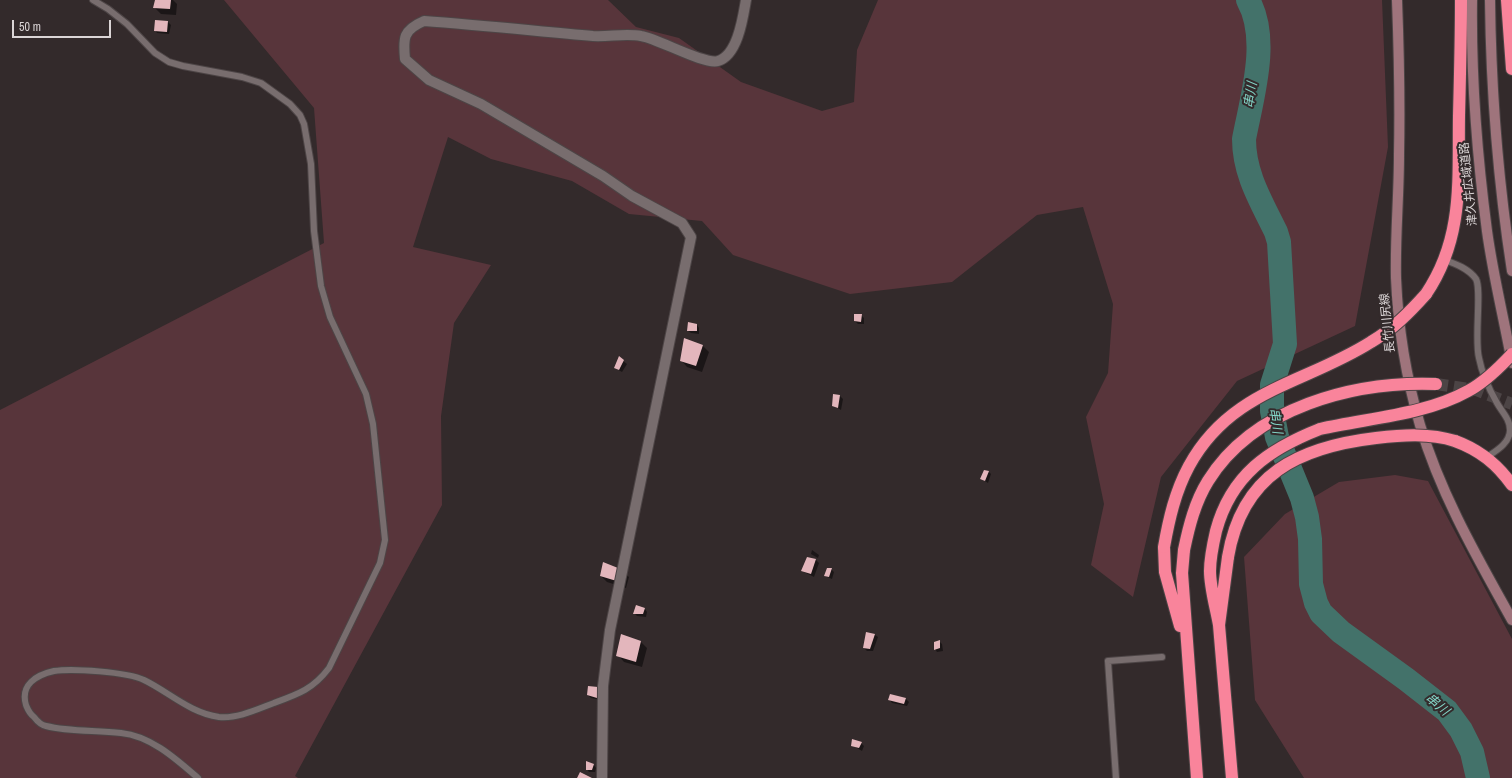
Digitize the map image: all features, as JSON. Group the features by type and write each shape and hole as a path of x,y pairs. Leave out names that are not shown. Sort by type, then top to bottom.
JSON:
{"highway":[{"path":"1187,650 1165,572 1164,547 1172,508 1181,483 1197,452 1218,427 1245,406 1264,394 1370,343 1400,322 1426,294 1445,260 1454,230 1457,206 1461,0"},
{"path":"1507,0 1512,69"},
{"path":"1232,777 1219,625 1210,571 1211,554 1218,522 1228,500 1250,470 1274,451 1298,437 1320,429 1425,408 1458,397 1490,376 1512,354"},
{"path":"1197,778 1182,573 1184,550 1191,519 1209,481 1229,455 1254,433 1278,417 1307,405 1341,394 1388,386 1436,384"},
{"path":"1219,625 1228,557 1235,525 1244,506 1254,492 1272,474 1299,457 1348,443 1388,437 1423,436 1455,441 1470,447 1487,458 1512,485"}],"main road":[{"name":"長竹川尻線","path":"1397,0 1399,99 1396,278 1405,361 1420,423 1438,476 1459,523 1512,620"},
{"name":"津久井広域道路","path":"1472,0 1475,109 1480,172 1487,231 1512,363"},
{"path":"1490,0 1495,136 1500,192 1512,271"}],"street":[{"path":"602,778 603,686 610,630 691,237 682,223 632,196 603,176 481,104 429,80 405,59 403,40 411,26 424,21 596,36 640,36 653,39 705,60 718,61 728,55 735,45 746,0"}],"lane":[{"path":"93,0 108,9 127,24 155,53 169,62 183,66 242,76 261,83 285,100 300,115 304,124 310,151 314,231 321,286 330,317 366,394 373,424 385,540 380,562 329,668 319,681 302,693 240,715 220,717 198,711 143,680 122,673 56,671 39,675 28,684 24,696 29,713 43,726 62,730 122,733 147,741 171,755 198,778"},
{"path":"1445,260 1458,265 1476,280 1478,289 1476,321 1478,356 1489,387 1509,422 1510,432 1506,442 1487,458"},
{"path":"1116,778 1108,661 1162,657"}],"shaded area":[{"path":"224,0 608,0 636,27 679,38 741,82 822,111 854,102 857,50 878,0 1382,0 1388,147 1355,326 1237,381 1161,477 1133,597 1091,565 1104,504 1086,417 1108,373 1113,304 1083,207 1037,215 952,282 850,294 733,255 702,221 629,214 572,181 491,159 448,137 413,247 491,265 454,323 441,416 442,505 295,776 298,778 0,778 0,410 324,243 314,108"},
{"path":"1395,475 1428,481 1512,639 1512,778 1304,778 1255,700 1244,557 1285,514 1339,482"}],"building":[{"path":"155,0 171,0 170,9 153,8"},
{"path":"155,20 168,21 167,32 154,31"},
{"path":"854,314 862,314 861,322 854,321"},
{"path":"688,322 697,324 697,331 687,331"},
{"path":"684,338 703,345 696,366 680,361"},
{"path":"619,356 624,360 619,370 614,368"},
{"path":"833,394 840,395 838,408 832,406"},
{"path":"984,470 989,471 985,481 980,479"},
{"path":"807,557 816,559 811,574 801,571"},
{"path":"603,562 623,570 620,582 600,576"},
{"path":"827,568 832,568 829,577 824,576"},
{"path":"636,605 645,608 643,614 633,614"},
{"path":"866,632 875,634 870,649 863,648"},
{"path":"621,634 641,641 636,662 616,656"},
{"path":"940,640 940,648 934,650 934,642"},
{"path":"588,686 598,687 597,698 587,695"},
{"path":"890,694 906,698 904,704 888,700"},
{"path":"852,739 862,742 859,748 851,746"},
{"path":"586,761 594,764 592,770 586,770"},
{"path":"580,772 592,778 577,778"}],"waterway":[{"name":"串川","path":"1248,0 1254,15 1258,32 1259,50 1255,87 1244,139 1245,152 1254,187 1276,232 1279,242 1285,344 1272,385 1272,411 1277,437 1302,498 1307,517 1310,539 1311,584 1316,603 1321,613 1341,632 1447,711 1461,730 1472,752 1478,778"}],"tunnel":[{"path":"1436,384 1476,390 1512,404"}]}
